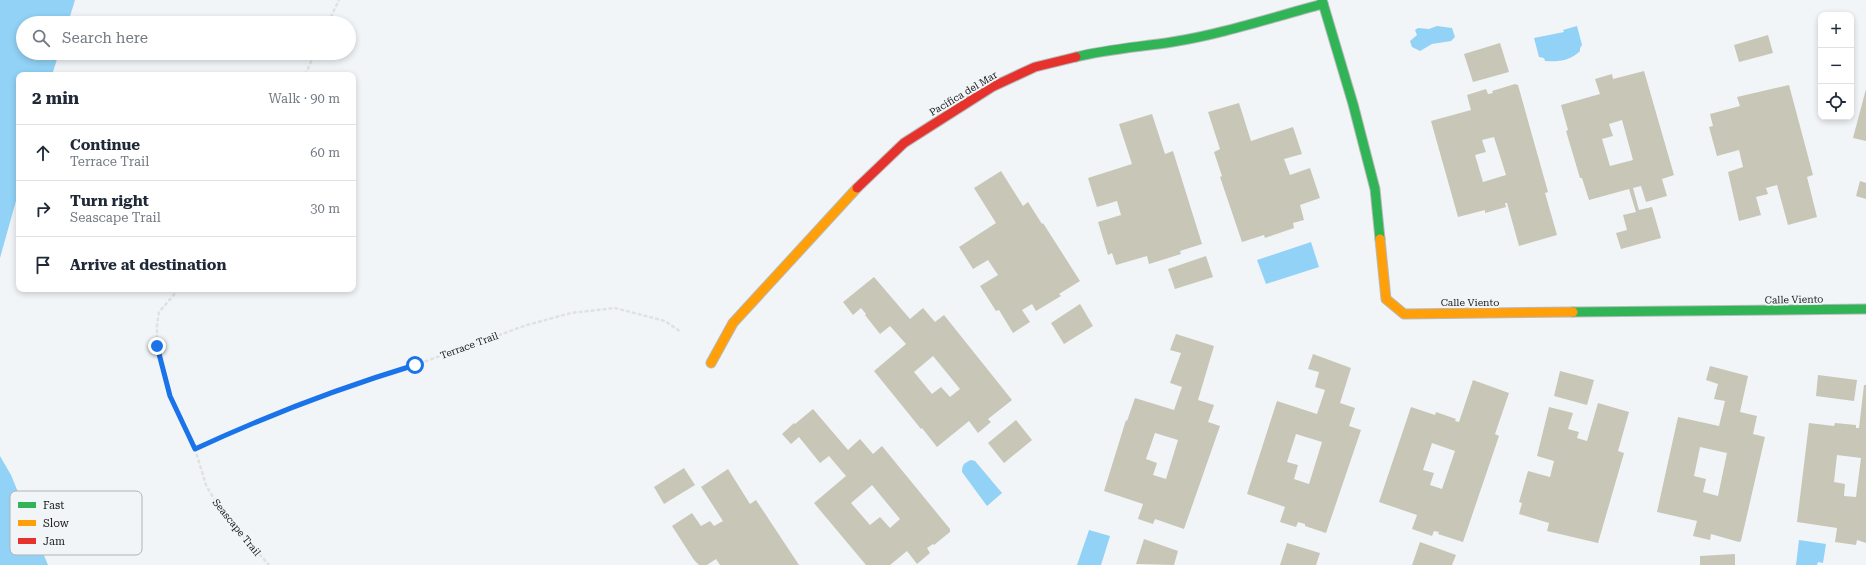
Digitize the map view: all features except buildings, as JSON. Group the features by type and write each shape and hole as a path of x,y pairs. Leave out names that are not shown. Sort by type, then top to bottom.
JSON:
{"street":[{"name":"Calle Viento","path":"1323,2 1353,104 1375,189 1386,299 1404,314 1866,309"},
{"name":"Pacifica del Mar","path":"711,363 733,323 849,195 904,144 992,87 1035,67 1098,51 1172,42 1226,30 1323,2"}],"path":[{"path":"331,16 339,0"},
{"path":"306,72 312,60"},
{"name":"Seascape Trail","path":"177,292 159,312 157,325 157,346 170,396 195,449 206,485 220,508 268,565"},
{"name":"Terrace Trail","path":"195,449 268,416 371,378 415,365 501,334 571,313 615,308 665,321 681,332"}],"water":[{"path":"0,0 75,0 70,16 16,16 16,60 57,60 53,72 16,72 16,201 0,258"},
{"path":"1437,26 1452,28 1455,37 1451,41 1432,44 1420,51 1412,47 1410,41 1417,35 1415,30 1418,28 1429,29"},
{"path":"1577,26 1582,45 1580,51 1572,57 1564,60 1545,61 1544,58 1539,57 1534,38 1564,32 1563,30"},
{"path":"1311,242 1319,267 1266,284 1257,260"},
{"path":"0,456 11,475 18,491 10,491 10,555 44,555 48,565 0,565"},
{"path":"971,460 975,461 1002,493 987,506 962,472 964,464"},
{"path":"1089,530 1110,536 1101,565 1077,565"},
{"path":"1799,540 1826,544 1823,563 1818,562 1817,565 1796,565"}],"traffic: fast":[{"path":"1322,0 1353,104 1375,189 1380,239"},
{"path":"1076,57 1112,50 1191,39 1323,4"},
{"path":"1573,312 1866,309"}],"traffic: slow":[{"path":"711,363 733,323 857,188"},
{"path":"1380,239 1386,299 1404,314 1573,312"}],"traffic: jam":[{"path":"857,188 904,143 992,87 1035,67 1076,57"}],"route":[{"path":"157,346 170,396 195,449 268,416 371,378 415,365"}]}
